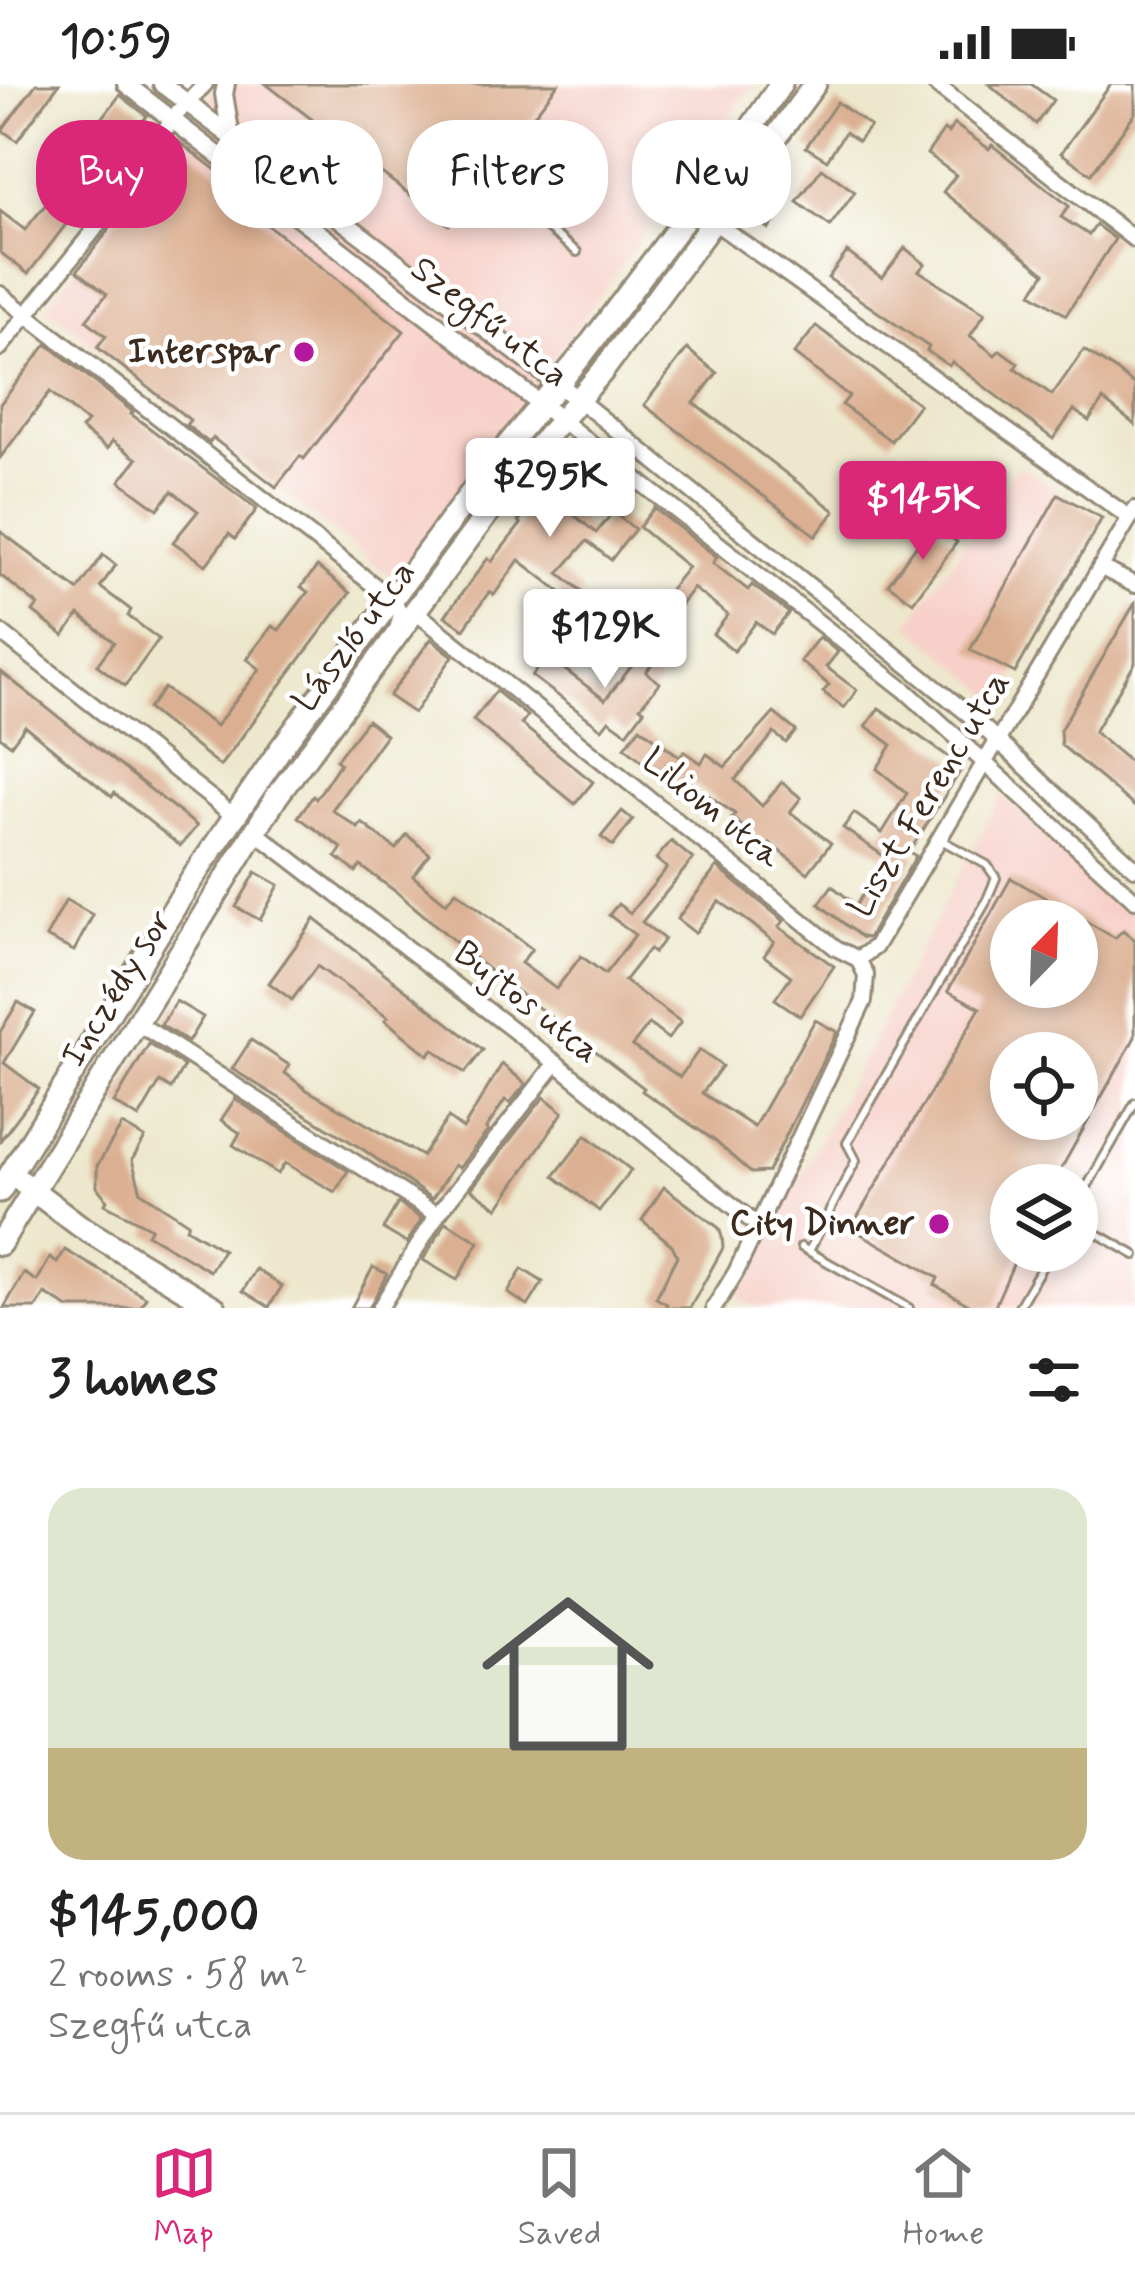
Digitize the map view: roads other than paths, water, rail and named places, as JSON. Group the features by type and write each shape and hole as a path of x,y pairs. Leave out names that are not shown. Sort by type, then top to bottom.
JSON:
{"main road":[{"name":"László utca","path":"234,816 782,84"},
{"name":"László utca","path":"789,120 815,84"},
{"name":"László utca","path":"254,831 531,455 579,400 709,228"},
{"name":"Inczédy sor","path":"4,1177 234,816"},
{"name":"Inczédy sor","path":"0,1244 254,831"},
{"path":"4,1177 215,1308"}],"street":[{"name":"Szegfű utca","path":"126,84 906,692 1135,900"},
{"name":"Szegfű utca","path":"162,84 211,122"},
{"path":"0,348 122,195 173,118 205,84"},
{"path":"226,84 228,120"},
{"path":"934,84 1135,240"},
{"name":"Szegfű utca","path":"351,228 579,400 996,738 1135,868"},
{"path":"723,228 1132,513"},
{"path":"0,294 392,600 401,614 393,643"},
{"name":"Liszt Ferenc utca","path":"714,1308 864,1001 866,975 858,959 874,947 1132,513"},
{"path":"1102,568 1135,585"},
{"name":"Liliom utca","path":"416,612 836,949 858,959"},
{"path":"0,632 234,816"},
{"name":"Bujtos utca","path":"254,831 556,1063 758,1226"},
{"path":"136,1022 437,1215"},
{"path":"380,1308 437,1215 556,1063"}],"lane":[{"path":"546,228 577,252"},
{"path":"909,1308 805,1249 856,1160 847,1143 985,904 995,878 987,865 938,838"},
{"path":"1098,1167 1135,1103"},
{"path":"1098,1234 1135,1255"},
{"path":"1018,1308 1039,1272"}],"place":[{"name":"Interspar","path":"304,352"},
{"name":"City Dinner","path":"939,1224"}]}
